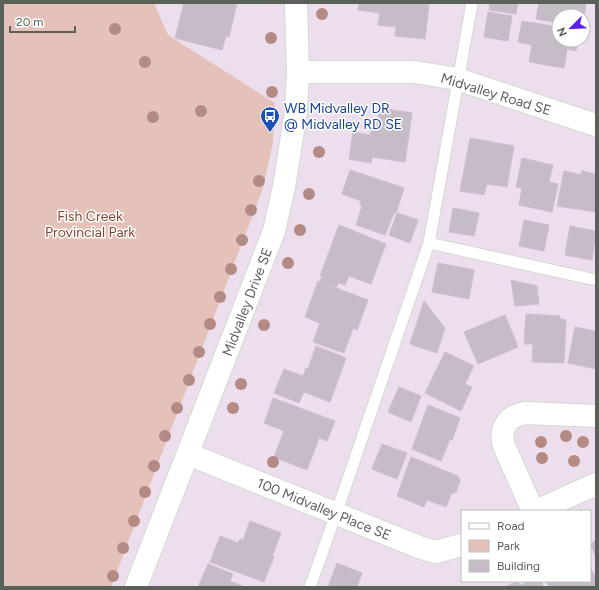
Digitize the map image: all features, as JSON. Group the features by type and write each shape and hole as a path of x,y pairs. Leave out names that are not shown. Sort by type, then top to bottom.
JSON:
{"street":[{"name":"Midvalley Drive SE","path":"136,587 274,231 284,187 296,111 298,72 296,3"},
{"name":"Midvalley Road SE","path":"298,72 415,72 457,79 596,125"},
{"path":"535,510 504,446 502,436 506,423 518,414 525,413 596,416"},
{"name":"100 Midvalley Place SE","path":"188,454 418,547 435,552 457,547 461,545"},
{"path":"537,510 596,484"}],"lane":[{"path":"310,587 429,243 457,79 472,3"},
{"path":"429,243 596,280"}],"green space":[{"name":"Fish Creek Provincial Park","path":"3,3 154,3 168,35 275,103 273,142 263,188 111,587 3,587"}],"building":[{"path":"184,3 237,3 229,37 226,36 222,50 175,38"},
{"path":"359,3 414,3 429,5 425,39 395,36 396,27 378,25 380,13 358,10"},
{"path":"490,3 518,3 516,14 489,10"},
{"path":"539,3 586,3 585,8 551,8 551,22 536,19"},
{"path":"488,12 512,16 508,41 484,37"},
{"path":"522,21 551,26 551,48 576,48 576,51 567,49 564,68 529,62 532,45 518,42"},
{"path":"380,108 412,113 405,162 372,157 371,163 349,159 353,132 370,135 372,126 377,126"},
{"path":"470,138 514,146 507,187 487,184 484,195 460,191"},
{"path":"522,158 553,165 549,182 558,184 552,212 519,205 522,188 516,187"},
{"path":"350,170 404,188 396,213 394,213 385,235 356,225 362,206 360,205 361,201 342,194"},
{"path":"564,171 581,175 582,171 596,174 596,212 557,206"},
{"path":"453,208 479,213 474,236 449,232"},
{"path":"397,213 418,220 410,243 389,235"},
{"path":"524,220 549,225 544,251 519,246"},
{"path":"339,225 386,244 371,284 349,276 345,285 338,283 337,287 320,281 322,277 320,276"},
{"path":"570,226 596,231 592,260 565,255"},
{"path":"438,263 474,270 469,299 432,292"},
{"path":"511,280 537,286 539,304 515,306"},
{"path":"318,281 368,300 357,330 353,328 344,353 313,342 320,323 305,317"},
{"path":"424,301 445,328 437,353 410,344"},
{"path":"526,314 560,316 560,319 566,320 564,363 532,362 533,344 524,344"},
{"path":"505,315 518,347 478,364 464,332"},
{"path":"575,327 596,331 596,369 568,363"},
{"path":"316,346 346,358 330,402 304,392 299,403 274,393 284,369 303,376 306,368 308,369"},
{"path":"445,352 474,366 465,384 472,387 461,411 425,393"},
{"path":"399,387 421,396 411,422 388,412"},
{"path":"273,398 335,421 327,441 319,438 307,470 274,457 284,431 264,423"},
{"path":"428,405 460,418 452,440 450,439 441,461 412,449"},
{"path":"382,444 407,453 397,479 372,469"},
{"path":"411,457 458,476 460,481 456,492 451,494 446,507 427,500 424,507 397,496"},
{"path":"250,521 281,533 272,556 274,557 264,582 210,562 220,536 238,543 240,539 243,540"},
{"path":"596,540 596,557 591,546 591,543"},
{"path":"337,563 362,573 357,587 328,587"},
{"path":"208,564 233,574 230,581 245,587 198,587"},
{"path":"591,568 596,579 596,585 591,587 549,587 546,582 591,582"},
{"path":"516,582 518,582 520,585 528,582 542,582 544,587 505,587"}],"place":[{"name":"WB Midvalley DR @ Midvalley RD SE","path":"270,133"}]}
